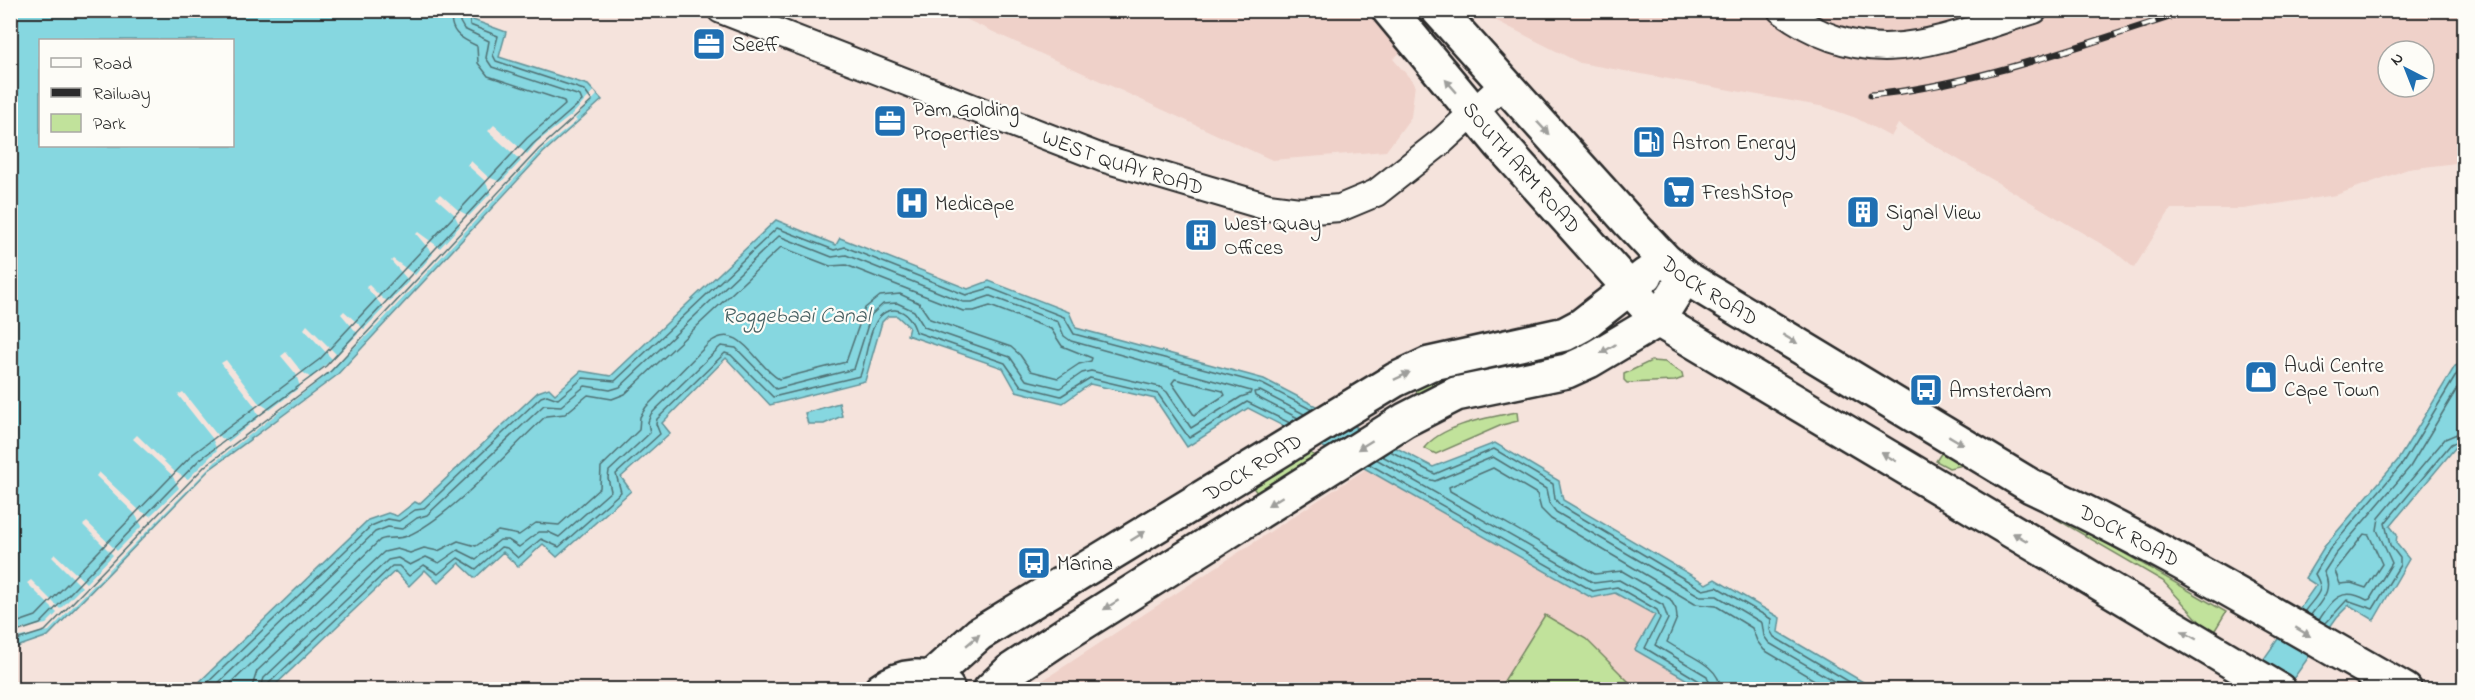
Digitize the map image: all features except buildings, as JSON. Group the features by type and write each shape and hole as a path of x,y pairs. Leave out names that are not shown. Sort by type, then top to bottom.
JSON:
{"street":[{"name":"WEST QUAY ROAD","path":"721,10 1102,158 1268,207 1299,211 1321,210 1359,201 1393,182 1504,84"},
{"name":"SOUTH ARM ROAD","path":"1389,10 1473,111 1658,320"},
{"name":"SOUTH ARM ROAD","path":"1438,10 1675,269"},
{"path":"1781,10 1819,34 1865,47 1895,49 1939,40 2034,10"},
{"path":"1675,269 1658,320 2279,690"},
{"name":"DOCK ROAD","path":"938,684 980,634 1351,405 1429,364 1565,334 1582,325 1629,287 1675,269 2031,486 2080,509 2405,690"},
{"name":"DOCK ROAD","path":"990,690 1010,671 1067,633 1405,420 1456,394 1566,371 1588,361 1658,320"},
{"path":"881,690 897,680 912,677 938,684"}],"shaded area":[{"path":"948,11 1447,11 1393,59 1415,84 1411,117 1386,151 1272,160"},
{"path":"1485,11 2464,11 2464,162 2408,169 2336,195 2243,209 2171,209 2134,268 2115,252 1898,124 1891,137 1856,118 1825,107 1580,63 1495,20"},
{"path":"1366,469 1592,598 1615,593 1655,615 1635,650 1703,689 1028,690"}],"green space":[{"path":"1611,323 1615,328 1568,354 1418,395 1414,386 1474,367 1557,353"},
{"path":"1651,361 1665,362 1682,373 1683,378 1675,381 1627,383 1624,380 1624,374"},
{"path":"1517,412 1518,421 1502,425 1436,454 1424,448 1443,433 1454,428"},
{"path":"1944,449 2226,612 2212,635 2163,581 1964,465 1949,468 1936,461"},
{"path":"1307,451 1318,458 1258,494 1251,485"},
{"path":"1545,615 1586,639 1636,689 1499,689"}],"water":[{"path":"10,11 475,11 473,20 506,32 499,57 588,85 602,100 543,153 336,376 209,470 48,636 11,649"},
{"name":"Roggebaai Canal","path":"776,220 836,245 840,238 968,289 989,281 1069,312 1076,328 1264,379 1433,467 1495,443 1559,481 1563,500 1706,584 1715,579 1780,618 1778,632 1875,689 1703,689 1635,650 1655,615 1615,593 1592,598 1366,469 1248,408 1187,447 1155,399 1090,384 1063,403 1016,391 1003,368 907,335 909,327 897,316 888,316 882,322 865,381 770,405 726,358 662,423 670,433 621,477 631,491 557,557 543,544 518,567 503,552 475,578 459,563 438,583 425,570 409,586 395,571 271,689 191,690 368,520 388,513 397,516 415,502 419,504 538,392 549,388 555,394 581,371 611,376"},
{"path":"2464,362 2464,444 2455,448 2390,526 2397,535 2396,543 2409,559 2374,620 2349,605 2337,617 2286,689 2242,690 2316,585 2305,578 2324,547 2398,460 2455,366"},
{"path":"839,403 842,416 824,424 808,424 805,413"}],"pier":[{"path":"594,91 597,95 575,119 577,121 540,151 378,325 319,381 216,461 49,631 11,639 11,631 46,624 57,613 27,583 31,580 60,609 82,587 52,557 55,554 86,583 113,555 83,525 87,522 117,551 142,526 135,514 96,476 99,472 139,510 150,516 179,488 172,475 133,439 137,435 175,472 188,479 217,450 212,438 178,395 183,392 217,435 228,442 259,417 254,405 221,363 226,360 258,402 270,410 300,387 296,374 281,356 286,352 301,371 311,378 332,359 304,329 307,325 337,355 358,334 341,314 344,311 364,329 384,308 366,287 369,285 383,299 390,301 409,281 391,261 393,259 415,275 433,254 416,234 418,232 440,248 460,226 454,214 436,198 440,194 458,210 469,216 491,193 485,181 467,165 471,161 488,177 501,182 521,161 488,131 494,125 527,154 537,142 572,115"}],"railway":[{"path":"1871,95 1912,90 1993,72 2192,10"}],"place":[{"name":"Seeff","path":"709,44"},
{"name":"Pam Golding Properties","path":"890,121"},
{"name":"Astron Energy","path":"1649,142"},
{"name":"FreshStop","path":"1679,192"},
{"name":"Medicape","path":"912,203"},
{"name":"Signal View","path":"1863,212"},
{"name":"West Quay Offices","path":"1201,235"},
{"name":"Audi Centre Cape Town","path":"2261,377"},
{"name":"Amsterdam","path":"1926,390"},
{"name":"Marina","path":"1034,563"}]}
